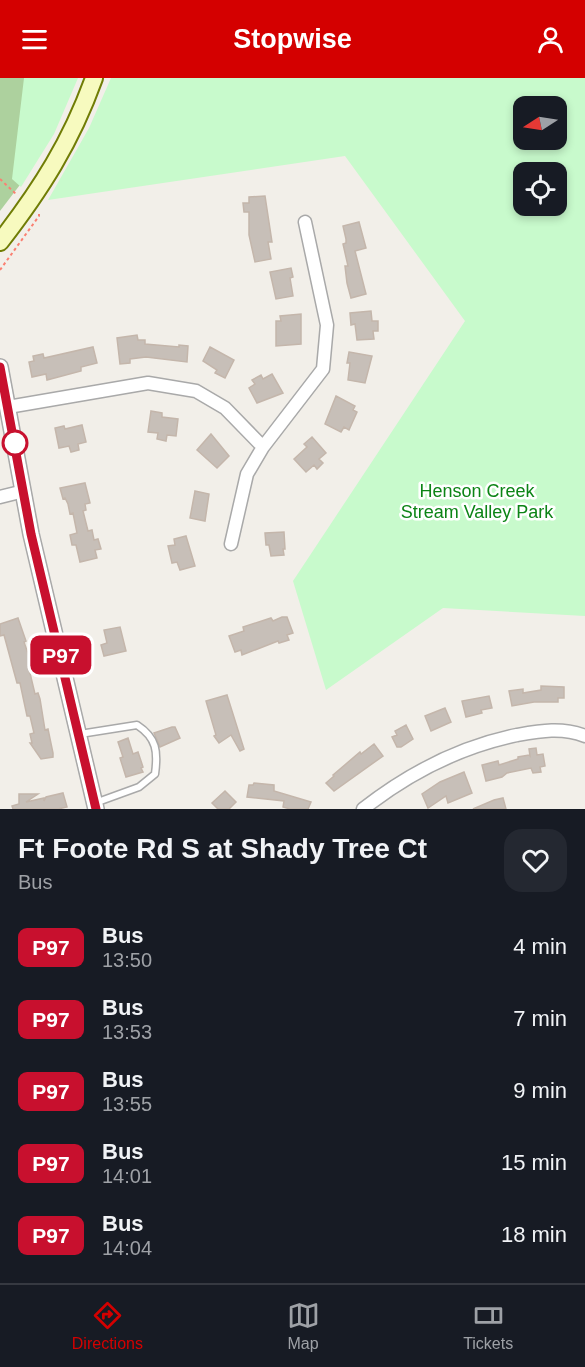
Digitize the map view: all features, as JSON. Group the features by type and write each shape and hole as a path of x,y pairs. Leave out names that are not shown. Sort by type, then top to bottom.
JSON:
{"main road":[{"path":"0,242 47,178 78,118 94,78"}],"street":[{"path":"231,544 247,474 263,447 323,369 327,325 305,222"},
{"path":"0,367 31,534 96,806"},
{"path":"8,407 148,382 196,391 225,408 263,447"},
{"path":"0,497 24,491"},
{"path":"363,809 427,766 464,749 489,741 547,730 585,736"}],"lane":[{"path":"80,734 137,725 148,732 158,754 155,774 140,787 96,806"}],"green space":[{"path":"0,78 72,78 29,173 0,211"},
{"path":"24,78 78,78 54,134 21,187 12,179"},
{"name":"Henson Creek Stream Valley Park","path":"111,78 585,78 585,616 443,608 326,690 293,581 465,321 345,156 48,200 89,128"}],"building":[{"path":"265,196 272,242 268,242 271,259 255,262 249,235 249,212 244,212 243,203 249,203 249,197"},
{"path":"359,222 366,248 355,251 366,294 351,298 345,266 348,266 343,244 346,243 346,239 343,226"},
{"path":"291,268 293,296 276,299 270,272"},
{"path":"371,311 372,321 378,321 378,331 373,331 374,339 357,340 355,324 351,325 350,313"},
{"path":"301,314 301,344 276,346 276,321 281,321 280,316"},
{"path":"137,335 138,340 145,340 145,344 188,346 187,362 146,357 130,359 130,363 120,364 117,338"},
{"path":"93,347 97,363 81,367 81,371 47,380 46,374 32,377 29,362 34,361 33,356 43,354 44,358"},
{"path":"210,347 234,360 225,378 215,373 217,370 203,361"},
{"path":"349,352 372,356 365,383 348,380"},
{"path":"272,374 283,393 257,403 249,388 255,384 252,380 261,375 263,379"},
{"path":"336,396 355,406 353,410 357,412 349,430 344,427 341,432 325,424"},
{"path":"151,411 162,413 162,417 178,419 176,436 167,435 166,441 157,439 158,433 148,432"},
{"path":"82,425 86,442 78,444 79,450 71,452 69,446 59,448 55,428 64,426 65,429"},
{"path":"211,434 229,456 217,468 197,450"},
{"path":"312,437 326,453 319,459 323,463 317,469 314,465 306,472 294,459 307,447 304,444"},
{"path":"85,483 90,503 85,504 86,510 83,511 88,531 92,530 94,540 98,539 101,549 95,550 97,558 80,562 76,545 72,545 70,535 77,533 73,513 70,514 60,488"},
{"path":"195,491 209,494 205,521 190,518"},
{"path":"284,532 284,555 271,556 269,545 266,545 265,533"},
{"path":"186,536 195,566 180,570 177,562 172,563 168,546 175,545 174,539"},
{"path":"287,617 293,633 287,635 289,640 279,643 278,641 242,655 241,650 235,652 229,636 244,631 243,627"},
{"path":"18,618 33,668 29,669 35,694 38,693 40,699 45,730 48,729 53,757 41,759 30,743 32,743 30,734 34,733 30,716 27,716 20,683 17,683 4,635 0,636 0,624"},
{"path":"120,627 126,651 104,656 101,645 107,643 104,630"},
{"path":"541,686 564,687 564,698 558,698 558,702 534,702 512,706 509,691 523,689 523,693 541,690"},
{"path":"227,695 244,749 240,751 231,735 219,743 214,736 216,735 206,701"},
{"path":"489,696 492,708 466,717 462,701"},
{"path":"445,708 451,722 431,731 425,716"},
{"path":"406,725 413,739 397,747 392,737 397,735 395,731"},
{"path":"175,727 180,738 160,747 154,733"},
{"path":"128,738 133,754 138,752 143,772 126,777 118,742"},
{"path":"374,744 383,756 334,791 326,783 360,752 361,754"},
{"path":"536,748 537,755 543,754 545,766 540,767 541,772 533,773 531,768 507,773 502,777 486,781 482,765 498,761 499,765 518,759 518,757 530,756 529,749"},
{"path":"464,772 472,793 448,803 446,796 428,808 422,794 440,782"},
{"path":"254,783 274,785 274,791 311,802 308,809 290,809 283,807 284,801 247,797 249,785"},
{"path":"225,791 236,802 229,809 218,809 212,803"},
{"path":"63,793 67,807 13,809 12,806 19,804 19,794 38,794 26,802 44,798 44,801 46,797"},
{"path":"503,798 506,809 473,809 494,800"}],"bus line":[{"name":"P97","path":"0,367 31,534 96,809"}]}
